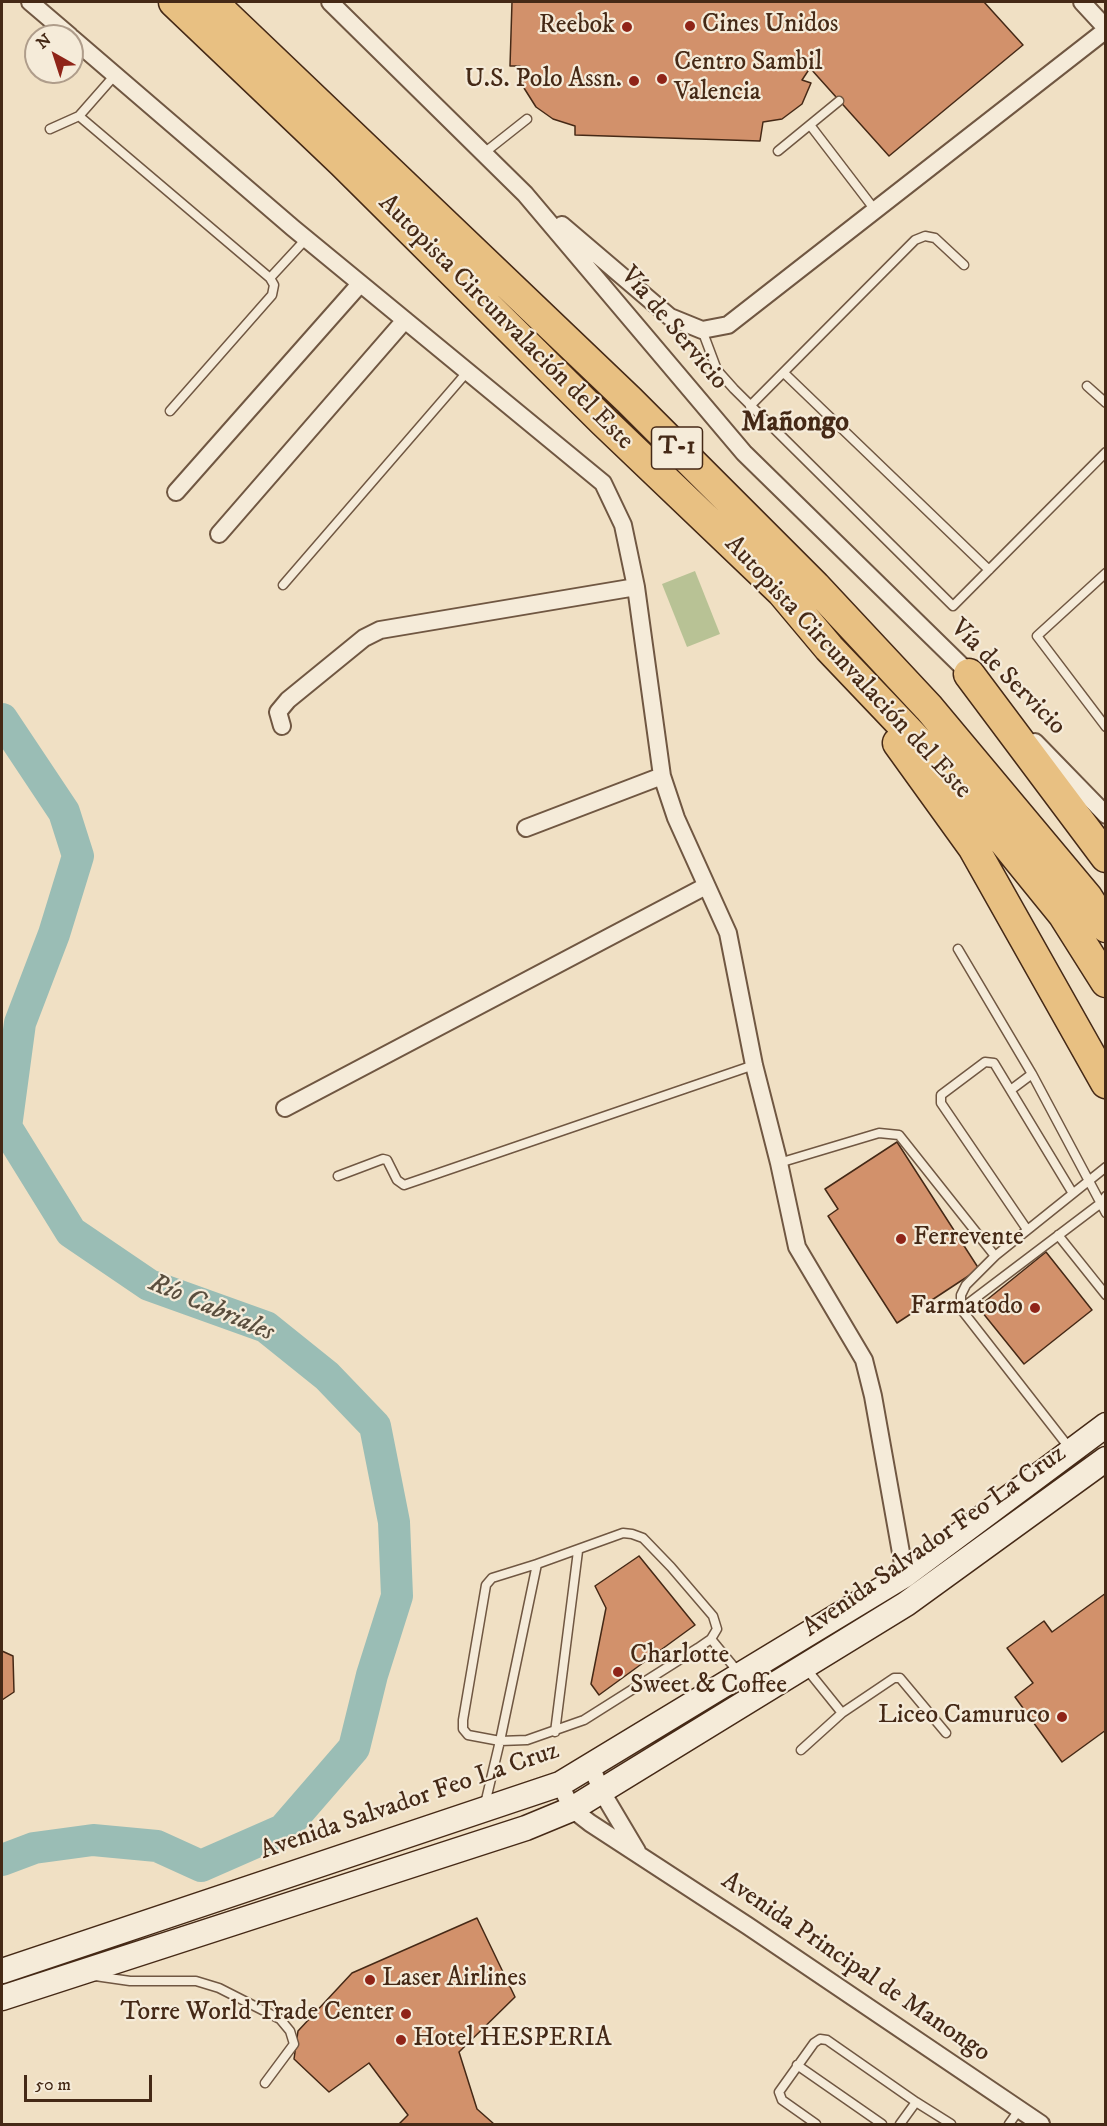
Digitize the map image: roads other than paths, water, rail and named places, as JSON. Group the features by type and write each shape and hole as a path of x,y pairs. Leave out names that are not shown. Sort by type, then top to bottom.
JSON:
{"highway":[{"name":"Autopista Circunvalación del Este","path":"174,2 343,163 603,421 782,592 829,648 951,776 1063,914 1106,982"},
{"name":"Autopista Circunvalación del Este","path":"212,2 629,400 815,586 928,708 1087,897 1106,927"},
{"path":"829,648 973,847 1106,1083"},
{"path":"969,674 1106,857"}],"street":[{"path":"30,2 56,24"},
{"name":"Vía de Servicio","path":"330,2 525,194 744,453 969,674 1106,815"},
{"path":"525,194 670,317 702,330 728,325 1106,29 1082,2"},
{"path":"84,48 306,239 603,483 623,525 636,587 662,776 676,818 728,933 754,1065 780,1162 797,1248 864,1360 873,1396 905,1575"},
{"path":"176,492 360,284"},
{"path":"219,534 405,320"},
{"path":"282,726 278,712 288,700 364,638 380,630 636,587"},
{"path":"526,828 662,776"},
{"path":"285,1108 706,886"},
{"name":"Avenida Salvador Feo La Cruz","path":"2,1971 560,1784 905,1575 1106,1425"},
{"name":"Avenida Salvador Feo La Cruz","path":"2,1998 526,1828 572,1809 906,1604 1106,1459"},
{"name":"Avenida Principal de Manongo","path":"591,1766 602,1792 639,1854"},
{"name":"Avenida Principal de Manongo","path":"560,1784 572,1809 590,1823 1041,2124"}],"lane":[{"path":"50,129 79,116 115,75"},
{"path":"778,151 839,101"},
{"path":"79,116 270,278 274,285 272,295 170,411"},
{"path":"484,153 527,119"},
{"path":"810,125 875,210"},
{"path":"750,405 915,240 925,236 935,238 964,265"},
{"path":"270,278 306,239"},
{"path":"702,330 717,370 953,606 1106,452"},
{"path":"283,585 468,371"},
{"path":"784,373 989,570"},
{"path":"1087,386 1106,403"},
{"path":"1106,573 1037,636 1106,727"},
{"path":"958,949 1103,1200 1106,1213"},
{"path":"1026,1228 939,1099 990,1061 994,1062 1072,1192"},
{"path":"338,1176 382,1159 387,1160 397,1180 404,1185 754,1065"},
{"path":"1012,1089 1032,1074"},
{"path":"780,1162 879,1133 899,1135 995,1256"},
{"path":"1071,1450 961,1309 961,1295 966,1285 1026,1228 1106,1167"},
{"path":"961,1309 1103,1200"},
{"path":"1058,1235 1106,1295"},
{"path":"623,1533 643,1538 713,1616 717,1629 711,1639 621,1699 584,1720 527,1740 500,1741 468,1735 463,1729 486,1585 499,1575 537,1564 623,1533"},
{"path":"555,1732 578,1551"},
{"path":"484,1809 537,1564"},
{"path":"711,1639 741,1675"},
{"path":"805,1666 842,1713"},
{"path":"801,1750 842,1713 894,1678 900,1678 946,1734"},
{"path":"76,1974 130,1981 196,1982 219,1988 280,2019 290,2031 294,2044 265,2083"},
{"path":"816,2124 782,2100 779,2092 814,2043 820,2039 827,2040 951,2124"},
{"path":"798,2065 882,2124"},
{"path":"900,2124 916,2102"},
{"path":"1009,2124 1019,2110"}],"waterway":[{"name":"Río Cabriales","path":"2,719 64,812 78,856 54,934 20,1023 6,1127 71,1232 149,1285 266,1327 327,1376 375,1426 394,1522 397,1596 372,1675 354,1748 283,1830 201,1866 157,1846 93,1840 34,1848 2,1860"}],"place":[{"name":"Cines Unidos","path":"690,26"},
{"name":"Reebok","path":"627,27"},
{"name":"Centro Sambil Valencia","path":"662,79"},
{"name":"U.S. Polo Assn.","path":"634,81"},
{"name":"Ferrevente","path":"901,1239"},
{"name":"Farmatodo","path":"1035,1308"},
{"name":"Charlotte Sweet & Coffee","path":"618,1672"},
{"name":"Liceo Camuruco","path":"1062,1717"},
{"name":"Laser Airlines","path":"370,1980"},
{"name":"Torre World Trade Center","path":"406,2014"},
{"name":"Hotel HESPERIA","path":"401,2040"}],"district":[{"name":"Mañongo","path":"795,424"}]}
